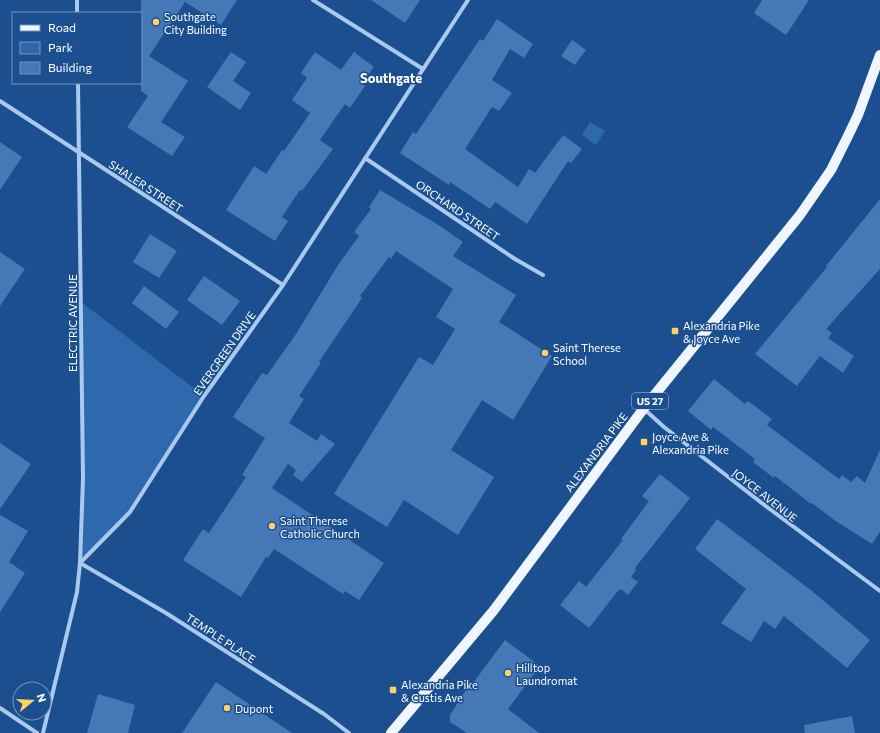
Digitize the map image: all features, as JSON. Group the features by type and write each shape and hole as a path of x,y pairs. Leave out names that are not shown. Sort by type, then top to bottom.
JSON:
{"main road":[{"name":"ALEXANDRIA PIKE","path":"393,732 494,610 644,408 800,215 831,170 858,115 880,56"}],"street":[{"path":"77,0 77,12"},
{"path":"313,0 423,69"},
{"name":"EVERGREEN DRIVE","path":"80,563 130,512 204,396 283,285 468,0"},
{"name":"ELECTRIC AVENUE","path":"78,84 80,154 82,478 80,563"},
{"name":"SHALER STREET","path":"0,101 283,285"},
{"name":"ORCHARD STREET","path":"365,158 515,259 543,275"},
{"name":"JOYCE AVENUE","path":"644,408 664,427 750,495 880,591"},
{"path":"43,733 78,592 80,563"},
{"name":"TEMPLE PLACE","path":"80,563 166,613 324,714 349,733"},
{"path":"0,708 37,733"}],"green space":[{"path":"590,122 605,131 596,145 582,135"},
{"path":"80,301 204,396 130,512 80,563 83,478"}],"building":[{"path":"141,0 237,0 221,25 185,2 149,56 188,81 161,122 185,137 172,156 127,127 148,96 141,91"},
{"path":"371,0 420,0 405,23"},
{"path":"762,0 809,0 786,35 754,13"},
{"path":"497,19 533,44 524,58 510,49 492,80 512,93 499,111 492,107 465,149 518,187 529,169 535,173 563,135 582,149 571,163 568,161 527,224 495,202 490,209 450,182 449,185 400,153 413,132 416,134 480,39 483,41"},
{"path":"572,40 586,50 575,65 561,56"},
{"path":"231,52 246,62 233,81 251,93 240,110 207,87"},
{"path":"315,52 341,70 354,52 374,67 361,84 365,86 350,108 345,104 320,140 333,149 302,191 300,190 282,217 288,221 275,241 226,210 254,166 266,174 310,113 292,100 307,78 301,73"},
{"path":"0,142 22,157 0,190"},
{"path":"380,190 437,224 463,242 453,256 516,295 499,322 552,356 513,420 482,400 451,450 494,477 458,535 404,500 387,527 334,494 419,357 433,365 455,329 436,317 453,289 396,251 391,259 389,257 360,296 362,298 319,362 321,363 299,396 304,399 289,423 317,441 321,434 335,444 302,482 293,475 296,470 288,464 272,488 384,563 359,600 345,591 343,594 274,549 268,558 266,557 241,597 183,560 203,529 209,533 246,477 242,475 265,438 233,417 262,373 267,375 296,334 338,265 359,236 354,232 371,209 369,207"},
{"path":"880,199 880,269 826,329 832,333 828,338 854,356 843,373 820,356 797,386 755,354 827,267 826,266"},
{"path":"150,234 177,251 159,278 133,262"},
{"path":"0,252 25,269 0,306"},
{"path":"204,276 240,301 222,325 187,300"},
{"path":"144,286 179,312 166,329 132,303"},
{"path":"714,379 745,404 748,401 772,419 767,425 839,479 842,475 851,482 857,476 865,483 880,450 880,532 872,544 834,520 812,503 811,504 775,476 774,478 753,462 755,459 713,427 711,430 688,411"},
{"path":"0,443 31,464 0,509"},
{"path":"660,474 690,498 635,568 636,570 631,577 638,582 628,595 621,589 617,592 589,628 560,605 579,581 586,587 623,540 621,539 649,501 642,496"},
{"path":"0,515 28,531 9,562 25,573 0,612"},
{"path":"717,519 812,591 870,640 847,668 784,616 775,629 764,621 751,642 721,623 746,589 695,549"},
{"path":"505,640 540,666 508,709 539,733 467,733 450,722 450,715 471,682 473,683"},
{"name":"Dupont","path":"216,682 292,733 182,733"},
{"path":"98,694 135,705 128,733 87,733"},
{"path":"852,716 855,733 805,733 804,725"}],"place":[{"name":"Southgate City Building","path":"156,22"},
{"name":"Alexandria Pike & Joyce Ave","path":"675,331"},
{"name":"Saint Therese School","path":"545,353"},
{"name":"Joyce Ave & Alexandria Pike","path":"644,442"},
{"name":"Saint Therese Catholic Church","path":"272,526"},
{"name":"Hilltop Laundromat","path":"508,673"},
{"name":"Alexandria Pike & Custis Ave","path":"393,690"},
{"name":"Dupont","path":"227,708"}],"district":[{"name":"Southgate","path":"391,78"}]}
